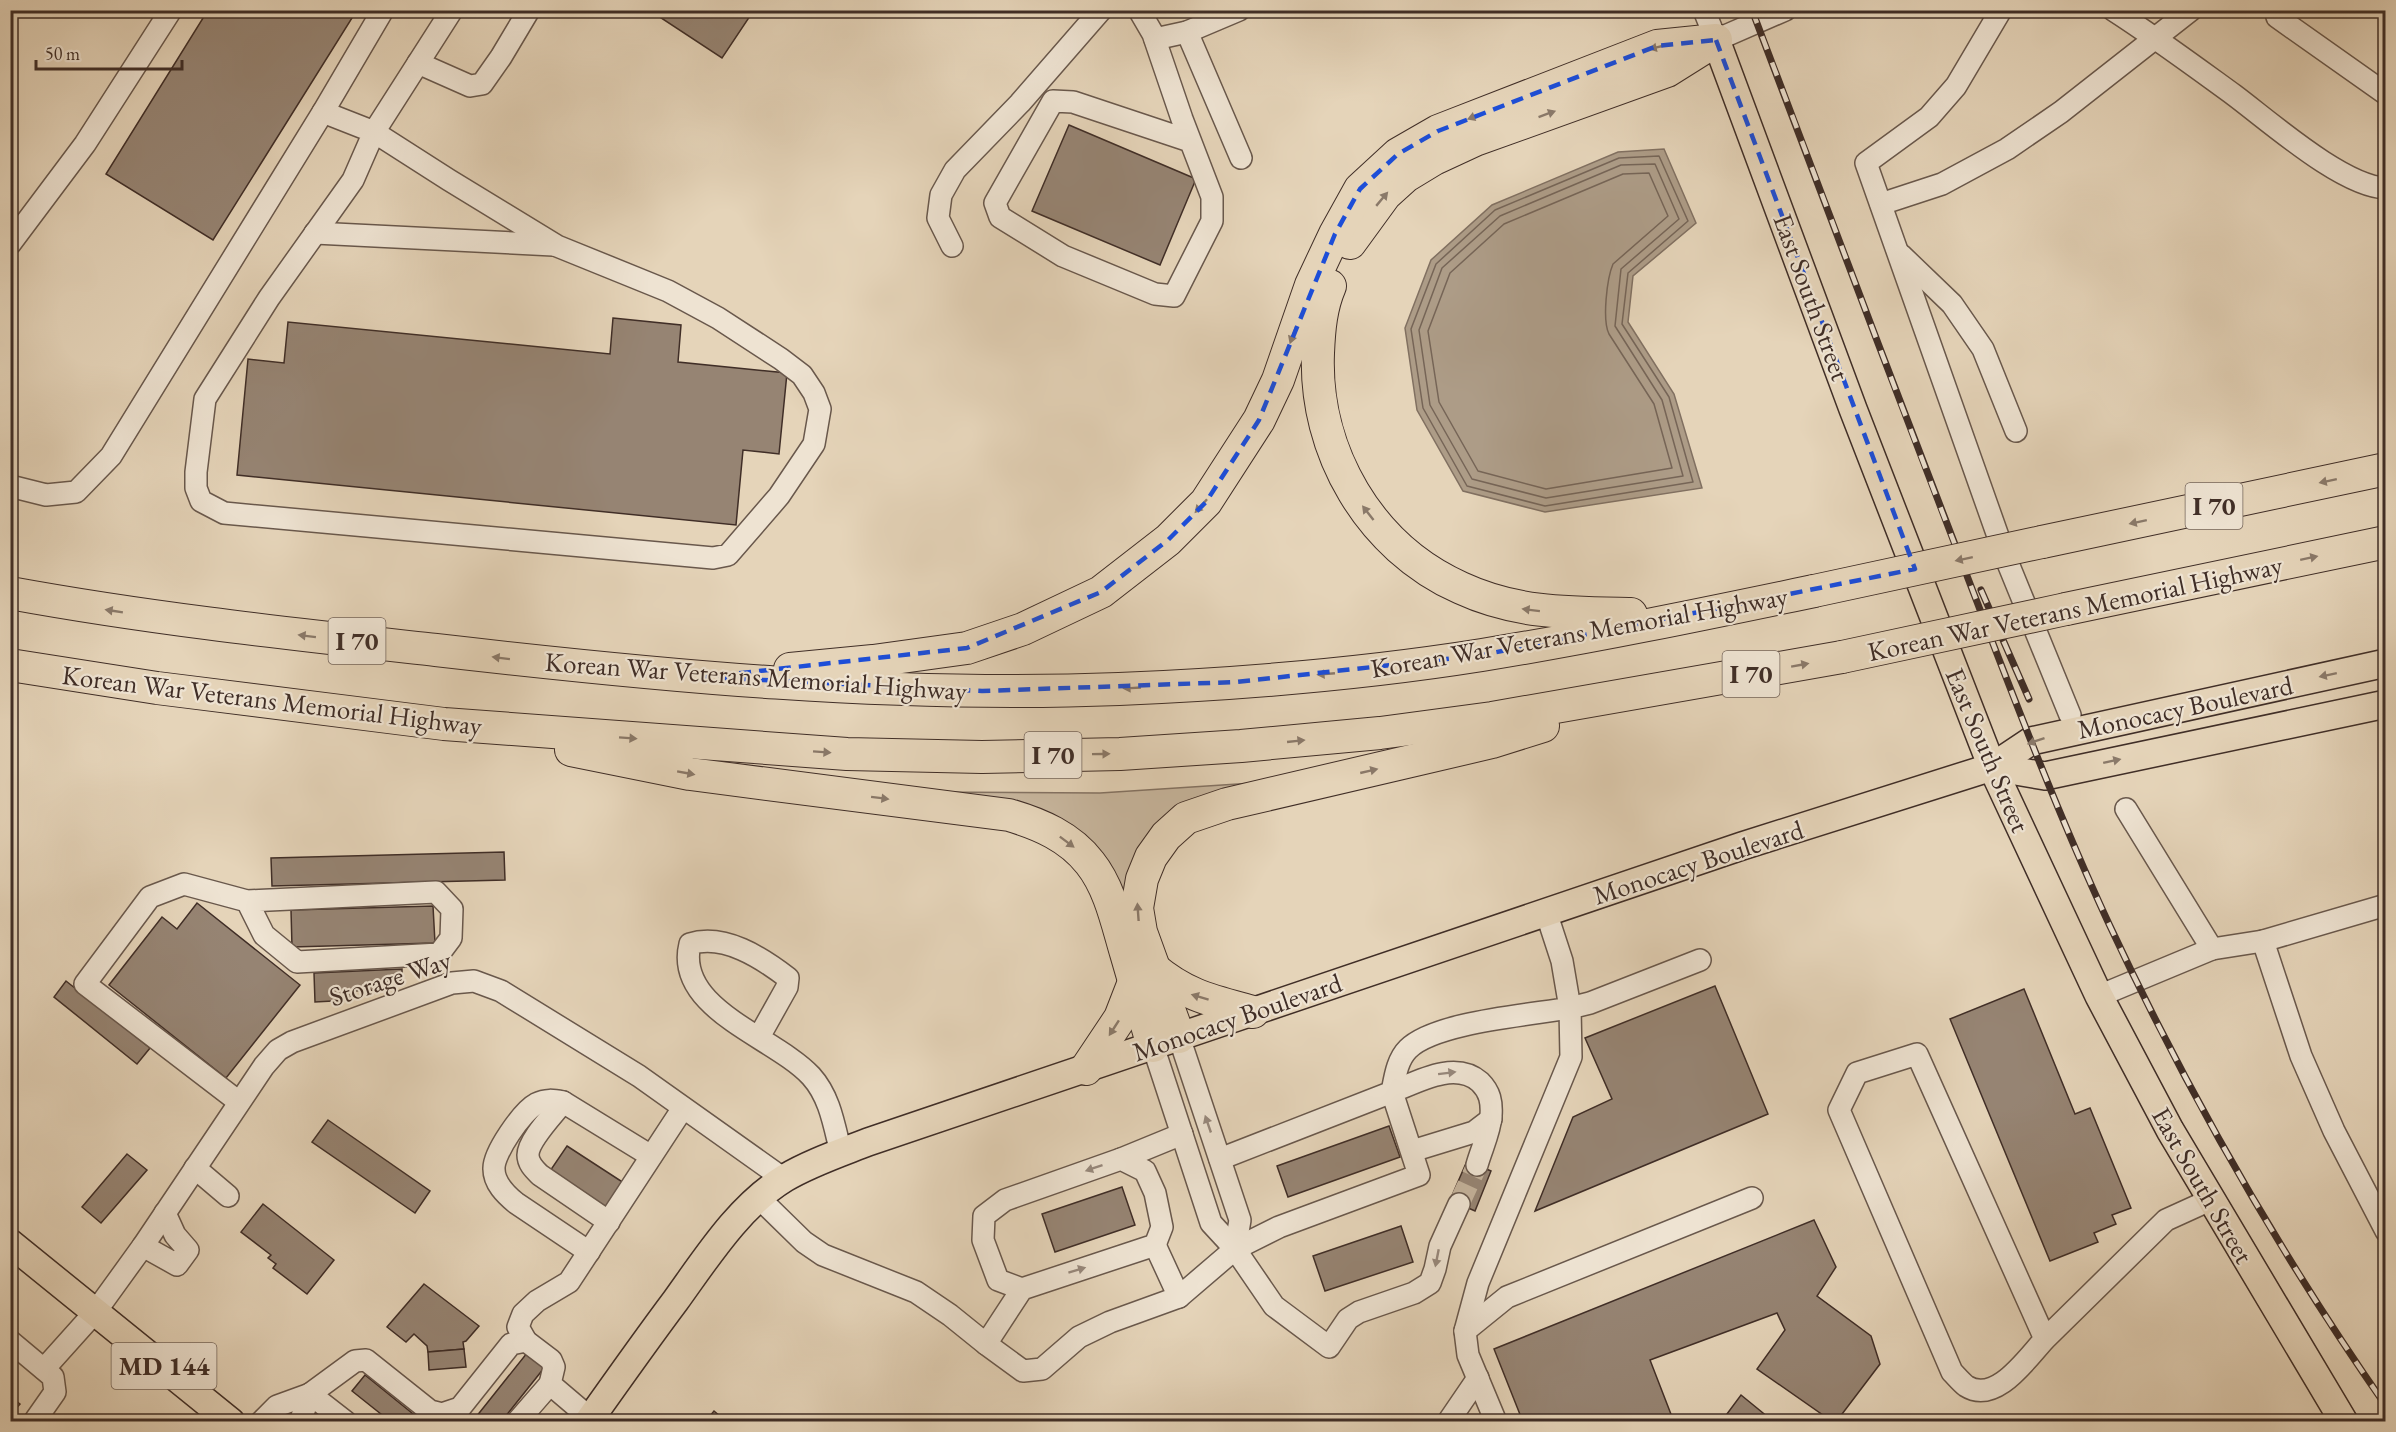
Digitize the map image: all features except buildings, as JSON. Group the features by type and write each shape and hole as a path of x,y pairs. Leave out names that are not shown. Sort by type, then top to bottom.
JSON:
{"highway":[{"path":"1695,616 1522,609 1460,588 1412,560 1383,532 1347,483 1326,430 1317,365 1319,325 1326,296 1337,269 1350,243 1365,221 1385,195 1406,176 1434,159 1475,140 1666,71 1716,40"},
{"path":"705,677 873,661 967,648 1023,629 1101,592 1168,540 1206,502 1259,420 1278,380 1311,285 1340,225 1360,189 1398,154 1438,131 1657,46 1716,40"},
{"name":"Korean War Veterans Memorial Highway","path":"10,593 171,620 540,662 705,677 851,688 982,691 1119,689 1224,683 1367,670 1482,655 1695,616 2385,469"},
{"name":"Korean War Veterans Memorial Highway","path":"10,665 50,673 180,691 444,724 847,754 982,757 1120,754 1380,733 1492,718 1660,690 1842,657 2385,542"},
{"path":"1086,1069 1120,1018 1144,975 1137,908 1142,879 1151,857 1166,836 1186,818 1227,804 1492,742 1660,690"},
{"path":"444,724 690,774 969,809 1009,815 1033,822 1053,832 1091,864 1144,975 1166,1041"},
{"path":"1144,975 1171,984 1186,993 1253,1012"}],"main road":[{"name":"East South Street","path":"1716,40 1853,409 1992,767 2099,996 2170,1130 2343,1422"},
{"name":"Monocacy Boulevard","path":"589,1420 708,1254 732,1226 759,1198 784,1179 841,1153 1742,846 1992,767 2031,741 2385,663"},
{"name":"Monocacy Boulevard","path":"1992,767 2045,776 2385,704"},
{"name":"MD 144","path":"10,1243 228,1420"}],"street":[{"path":"10,244 85,144 171,10"},
{"path":"10,486 46,495 76,492 111,456 323,112 383,10"},
{"path":"323,112 374,132 557,246 668,291 718,318 802,375 814,393 820,409 814,444 779,496 728,555 714,558 224,513 201,501 196,488 196,472 205,399 269,298 353,180 374,132 452,10"},
{"path":"418,63 470,86 482,84 529,10"},
{"path":"952,246 938,218 941,195 955,170 1039,83 1101,10"},
{"path":"1053,101 995,203 1000,217 1063,256 1155,294 1174,296 1212,221 1212,197 1155,39 1139,10"},
{"path":"1155,39 1187,32 1239,10"},
{"path":"1704,10 1716,40 1785,10"},
{"path":"2001,10 1956,86 1929,117 1866,163 2006,556 2070,715"},
{"path":"2113,10 2156,38 2332,167 2375,188 2385,188"},
{"path":"1881,204 1942,184 2007,149 2061,112 2191,10"},
{"path":"2277,17 2385,94"},
{"path":"1187,32 1241,158"},
{"path":"1039,83 1053,101 1073,102 1190,141"},
{"path":"315,232 557,246"},
{"path":"1898,252 1952,304 1983,349 2016,430"},
{"path":"2126,809 2212,949"},
{"path":"239,1102 85,984 150,897 184,884 247,901 436,892 452,909 451,938 439,954 297,962 264,935 247,901"},
{"path":"2099,996 2212,949 2263,941 2385,905"},
{"path":"1496,1422 1468,1355 1465,1331 1478,1283 1571,1057 1570,1008 1562,961 1546,912"},
{"path":"759,1037 787,987 788,978 746,951 726,943 702,940 690,944 688,955 690,968 693,981 699,991 725,1015 792,1059 810,1075 825,1094 841,1153"},
{"path":"2263,941 2301,1056 2334,1131 2385,1231"},
{"path":"759,1198 804,1242 823,1255 916,1292 1023,1371 1042,1369 1079,1337 1110,1322 1179,1297 1235,1249 1279,1227 1419,1175 1392,1092 1400,1059 1408,1049 1422,1039 1466,1026 1590,1003 1700,960"},
{"name":"Storage Way","path":"44,1369 96,1311 264,1066 278,1050 292,1042 452,983 474,981 501,992 639,1076 784,1179"},
{"path":"1166,1041 1182,1134 1211,1223 1235,1249 1274,1306 1329,1347 1348,1319 1359,1312 1414,1293 1430,1283 1440,1246 1460,1204"},
{"path":"1166,1041 1220,1160 1240,1220 1235,1249"},
{"path":"2045,1339 1917,1054 1857,1073 1839,1110 1952,1372 1966,1386 1985,1390 2000,1387 2045,1339 2166,1220 2210,1200"},
{"path":"1220,1160 1438,1074 1457,1072 1475,1078 1487,1089 1491,1103 1491,1119 1477,1165"},
{"path":"589,1252 504,1194 494,1170 495,1159 525,1112 537,1103 549,1100 563,1102 651,1156"},
{"path":"563,1102 530,1147 528,1157 532,1167 540,1175 609,1222"},
{"path":"517,1422 550,1384 554,1367 551,1359 526,1341 518,1327 523,1314 537,1301 569,1282 683,1108"},
{"path":"1412,1151 1474,1132 1491,1119"},
{"path":"1155,1245 1022,1288 998,1280 983,1240 984,1216 1005,1200 1121,1159 1182,1134"},
{"path":"1121,1159 1145,1171 1155,1193 1162,1227 1155,1245 1179,1297"},
{"path":"195,1168 228,1196"},
{"path":"1465,1331 1507,1297 1752,1198"},
{"path":"142,1246 177,1265 188,1250 175,1235 165,1213"},
{"path":"986,1344 1022,1288"},
{"path":"10,1341 53,1377 55,1392 34,1422"},
{"path":"261,1422 277,1406 310,1394 355,1361 366,1360 430,1411 443,1418 460,1408 511,1344 526,1341"},
{"path":"1448,1422 1478,1378"},
{"path":"550,1384 589,1420"},
{"path":"300,1422 310,1394"},
{"path":"310,1394 346,1422"}],"highlighted area":[{"path":"1716,40 1915,569 1482,655 1236,682 982,691 705,677 967,648 1101,592 1168,540 1206,502 1259,420 1335,234 1360,189 1398,154 1438,131 1657,46"}],"shaded area":[{"path":"1282,781 1223,793 1124,896 1105,866 920,792 1100,793"}],"water":[{"path":"1664,149 1696,223 1633,276 1628,322 1674,394 1702,488 1545,512 1463,491 1417,410 1405,328 1431,260 1492,205 1618,152"}],"tunnel":[{"path":"1459,1204 1477,1165"}],"railway":[{"path":"1752,10 2019,711 2053,797 2109,924 2170,1048 2237,1171 2309,1290 2386,1406"},
{"path":"1981,590 2029,699"}]}
